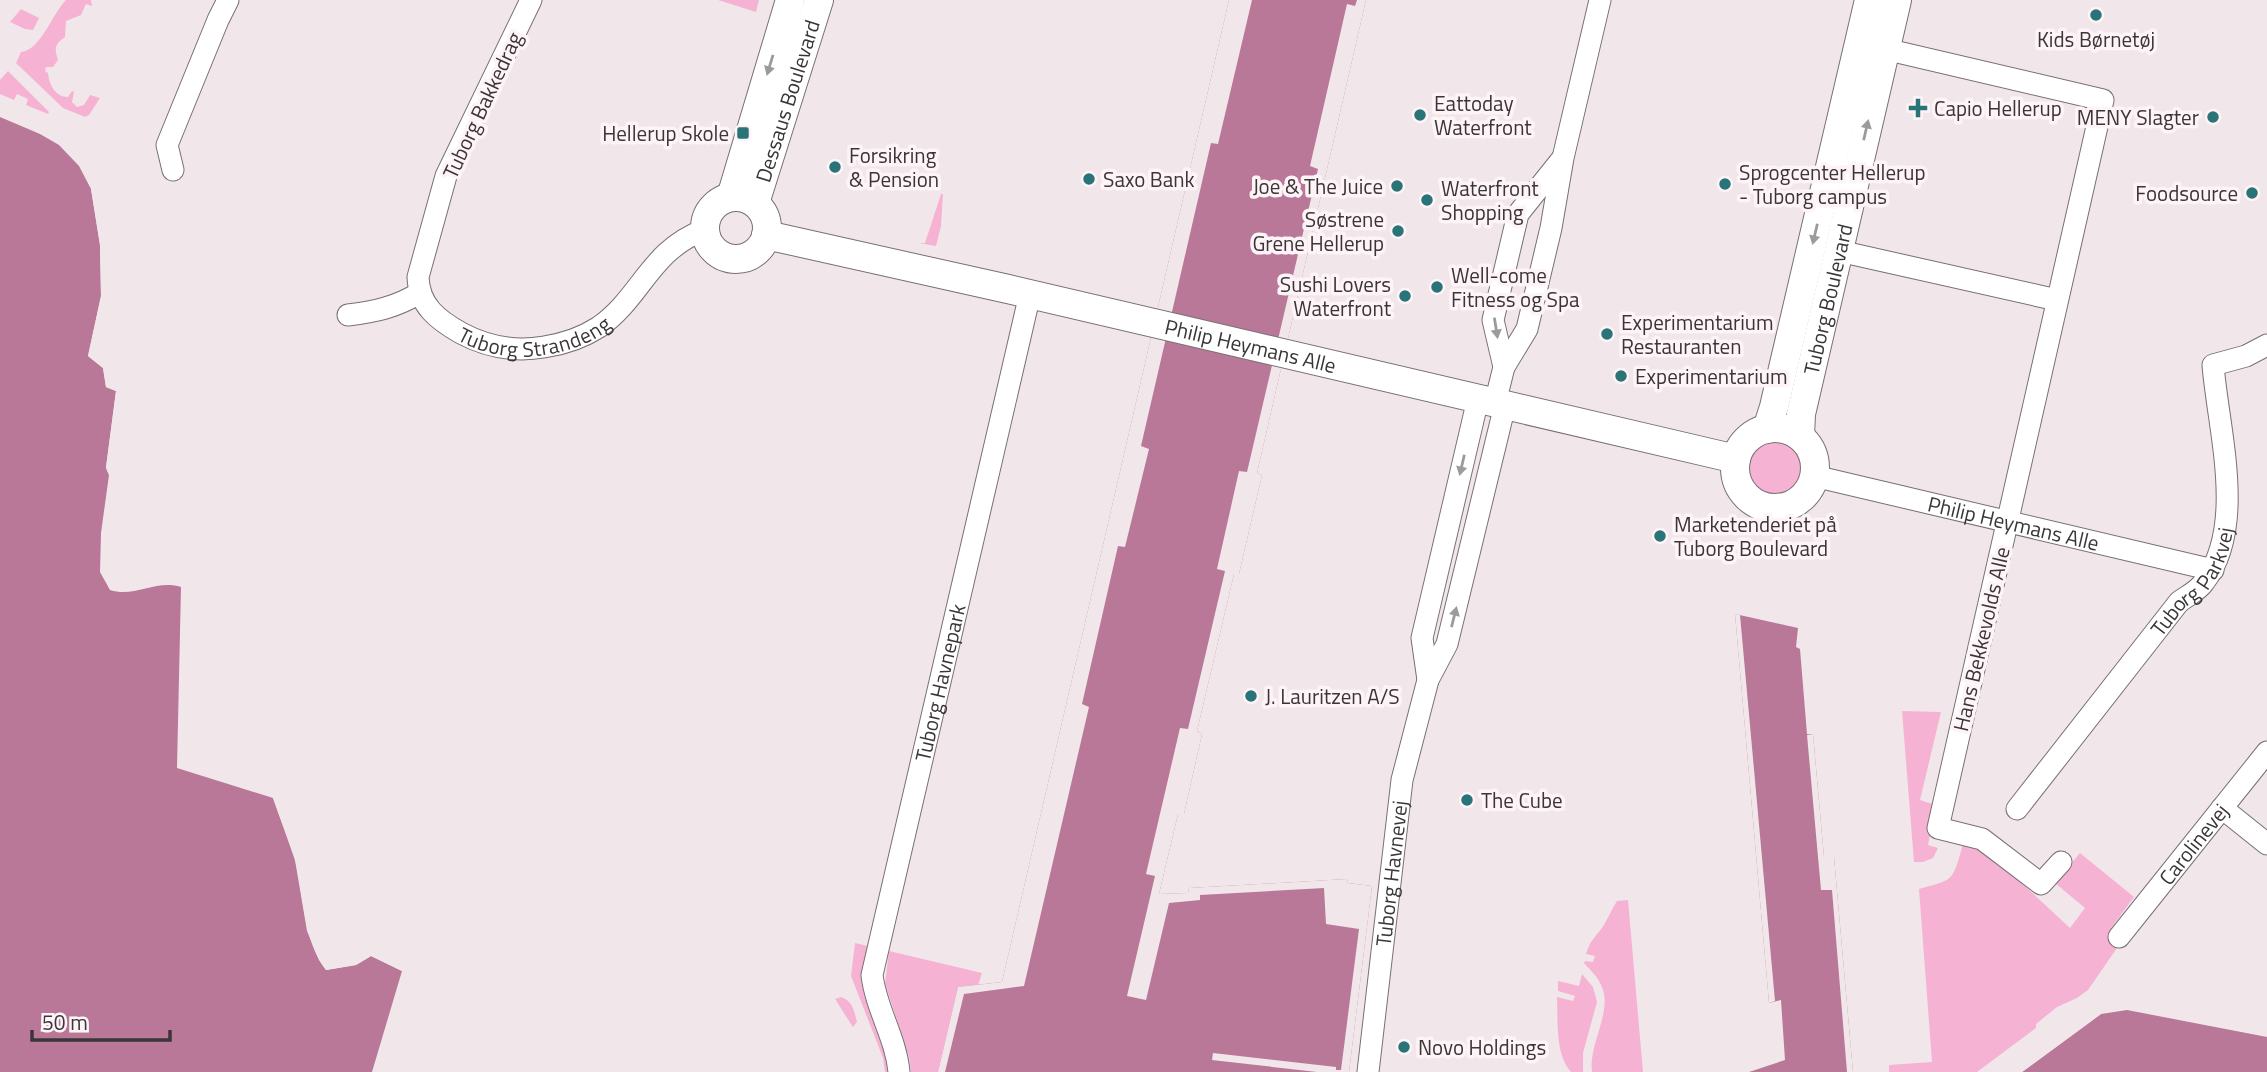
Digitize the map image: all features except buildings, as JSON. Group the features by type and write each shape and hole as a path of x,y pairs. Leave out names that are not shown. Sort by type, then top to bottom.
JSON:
{"street":[{"path":"173,170 167,145 228,0"},
{"name":"Tuborg Bakkedrag","path":"419,293 418,277 446,176 531,0"},
{"name":"Dessaus Boulevard","path":"743,200 790,0"},
{"name":"Dessaus Boulevard","path":"743,200 819,0"},
{"name":"Tuborg Havnevej","path":"1368,1072 1402,780 1428,680 1447,644 1493,402 1504,367 1527,329 1600,0"},
{"name":"Tuborg Boulevard","path":"1800,436 1801,414 1839,251 1873,46 1869,0"},
{"name":"Tuborg Boulevard","path":"1767,429 1873,46 1897,0"},
{"name":"Hans Bekkevolds Alle","path":"1873,46 2103,100 1938,828 1982,839 2041,884 2061,862"},
{"name":"Tuborg Havnevej","path":"1504,367 1493,320 1518,214 1563,158"},
{"path":"743,200 766,218 766,235 755,253 736,260 726,258 711,248 704,230 710,210 715,204 743,200"},
{"name":"Tuborg Strandeng","path":"419,293 433,313 450,327 494,347 519,350 565,343 599,326 614,314 674,245 704,230"},
{"name":"Philip Heymans Alle","path":"766,235 1736,459"},
{"path":"1839,251 2057,300"},
{"path":"348,314 375,312 405,302 419,293"},
{"name":"Tuborg Havnepark","path":"899,1072 898,1056 874,995 872,975 1030,294"},
{"name":"Tuborg Parkvej","path":"2017,809 2179,602 2202,585 2213,570 2225,535 2227,498 2213,365 2246,356 2267,345"},
{"path":"1767,429 1790,430 1800,436 1813,454 1814,476 1811,487 1794,504 1770,508 1760,505 1742,492 1737,482 1736,459 1747,439 1767,429"},
{"name":"Philip Heymans Alle","path":"1814,476 2213,570"},
{"name":"Carolinevej","path":"2119,937 2267,752"},
{"path":"2222,808 2267,844"}],"green space":[{"path":"66,0 91,0 92,6 86,4 81,15 66,21 65,37 56,47 58,60 53,67 46,67 45,71 60,95 68,97 74,92 72,102 77,107 84,105 90,95 100,98 85,117 63,108 16,63 21,52 28,50 40,38"},
{"path":"718,0 759,0 756,12"},
{"path":"21,9 39,18 33,30 10,22"},
{"path":"8,71 48,114 26,105 28,99 17,94 14,100 0,94 0,80"},
{"path":"941,194 941,226 936,246 919,243 925,243"},
{"path":"1775,441 1794,449 1802,468 1794,487 1775,495 1756,487 1748,468 1756,449"},
{"path":"1902,711 1941,712 1920,800 1936,805 1928,845 1938,848 1933,858 1923,862 1914,862"},
{"path":"1963,844 1986,850 2070,928 2085,908 2055,883 2080,853 2134,897 2111,928 2117,948 2088,990 2057,1007 2036,1024 2036,1028 1977,1072 1889,1072 1889,1065 1932,1062 1919,889 1950,877 1957,866"},
{"path":"1628,900 1643,1072 1592,1072 1594,1050 1605,1005 1598,979 1584,963 1593,962 1595,956 1586,954 1617,901"},
{"path":"855,943 872,947 893,1072 885,1072 883,1058 851,976"},
{"path":"889,951 982,973 978,985 958,987 938,1072 911,1072 909,1057 885,984"},
{"path":"1582,974 1593,987 1597,1002 1583,1053 1583,1072 1571,1072 1560,1047 1557,997 1573,1001 1575,996 1558,991 1558,981 1579,986"},
{"path":"841,997 851,1004 854,1010 857,1022 853,1027 835,999"}],"shaded area":[{"path":"1229,0 1366,0 1257,473 1262,475 1239,574 1234,574 1197,731 1202,734 1184,814 1178,814 1159,894 1188,893 1189,888 1347,879 1348,883 1372,886 1349,1072 938,1072 958,987 1002,982"},
{"path":"0,117 59,145 79,166 91,189 100,245 101,296 88,356 103,368 106,387 116,391 106,467 109,475 101,533 100,572 110,590 119,592 163,585 181,587 177,768 273,798 295,860 312,945 326,970 356,965 371,956 402,971 372,1072 0,1072"},
{"path":"1735,614 1798,628 1796,647 1800,649 1807,734 1813,734 1824,857 1834,857 1853,1072 1749,1072 1785,1060 1781,1000 1769,1003"},
{"path":"2127,1010 2267,1037 2267,1072 2022,1072 2101,1014"}],"pier":[{"path":"1229,0 1252,0 1218,144 1211,143 1141,446 1149,449 1125,547 1118,546 1082,704 1089,707 1024,986 964,994 945,1072 938,1072 958,987 1002,982"},
{"path":"1357,0 1366,0 1257,473 1262,475 1239,574 1234,574 1197,731 1202,734 1184,814 1178,814 1159,894 1188,893 1189,888 1347,879 1348,883 1372,886 1349,1072 1317,1072 1212,1060 1213,1053 1336,1067 1336,1070 1341,1070 1359,929 1326,924 1324,888 1200,895 1200,900 1169,903 1146,1000 1127,996 1155,876 1146,874 1180,728 1188,729 1225,571 1217,569 1239,471 1247,472 1318,169 1310,166 1347,4 1355,6"},
{"path":"91,189 95,190 104,244 105,296 92,355 106,366 109,384 119,391 110,467 112,475 109,475 106,468 116,391 106,387 103,368 88,356 101,296 100,245"},
{"path":"1735,614 1740,615 1775,1001 1769,1003"},
{"path":"1813,734 1824,857 1834,857 1853,1072 1847,1072 1832,890 1821,890 1807,735"},
{"path":"273,798 277,799 298,859 311,930 328,967 354,962 371,952 403,968 402,971 371,956 356,965 326,970 307,931 295,860"},
{"path":"2098,1012 2101,1014 2022,1072 2018,1072"}],"place":[{"name":"Kids Børnetøj","path":"2096,15"},
{"name":"Capio Hellerup","path":"1918,108"},
{"name":"Eattoday Waterfront","path":"1420,115"},
{"name":"MENY Slagter","path":"2213,117"},
{"name":"Hellerup Skole","path":"743,133"},
{"name":"Forsikring & Pension","path":"835,167"},
{"name":"Saxo Bank","path":"1089,179"},
{"name":"Sprogcenter Hellerup - Tuborg campus","path":"1725,184"},
{"name":"Joe & The Juice","path":"1397,186"},
{"name":"Foodsource","path":"2252,193"},
{"name":"Waterfront Shopping","path":"1427,200"},
{"name":"Søstrene Grene Hellerup","path":"1398,231"},
{"name":"Well-come Fitness og Spa","path":"1437,287"},
{"name":"Sushi Lovers Waterfront","path":"1405,296"},
{"name":"Experimentarium Restauranten","path":"1607,334"},
{"name":"Experimentarium","path":"1621,376"},
{"name":"Marketenderiet på Tuborg Boulevard","path":"1660,536"},
{"name":"J. Lauritzen A/S","path":"1251,696"},
{"name":"The Cube","path":"1467,800"},
{"name":"Novo Holdings","path":"1404,1047"}]}
